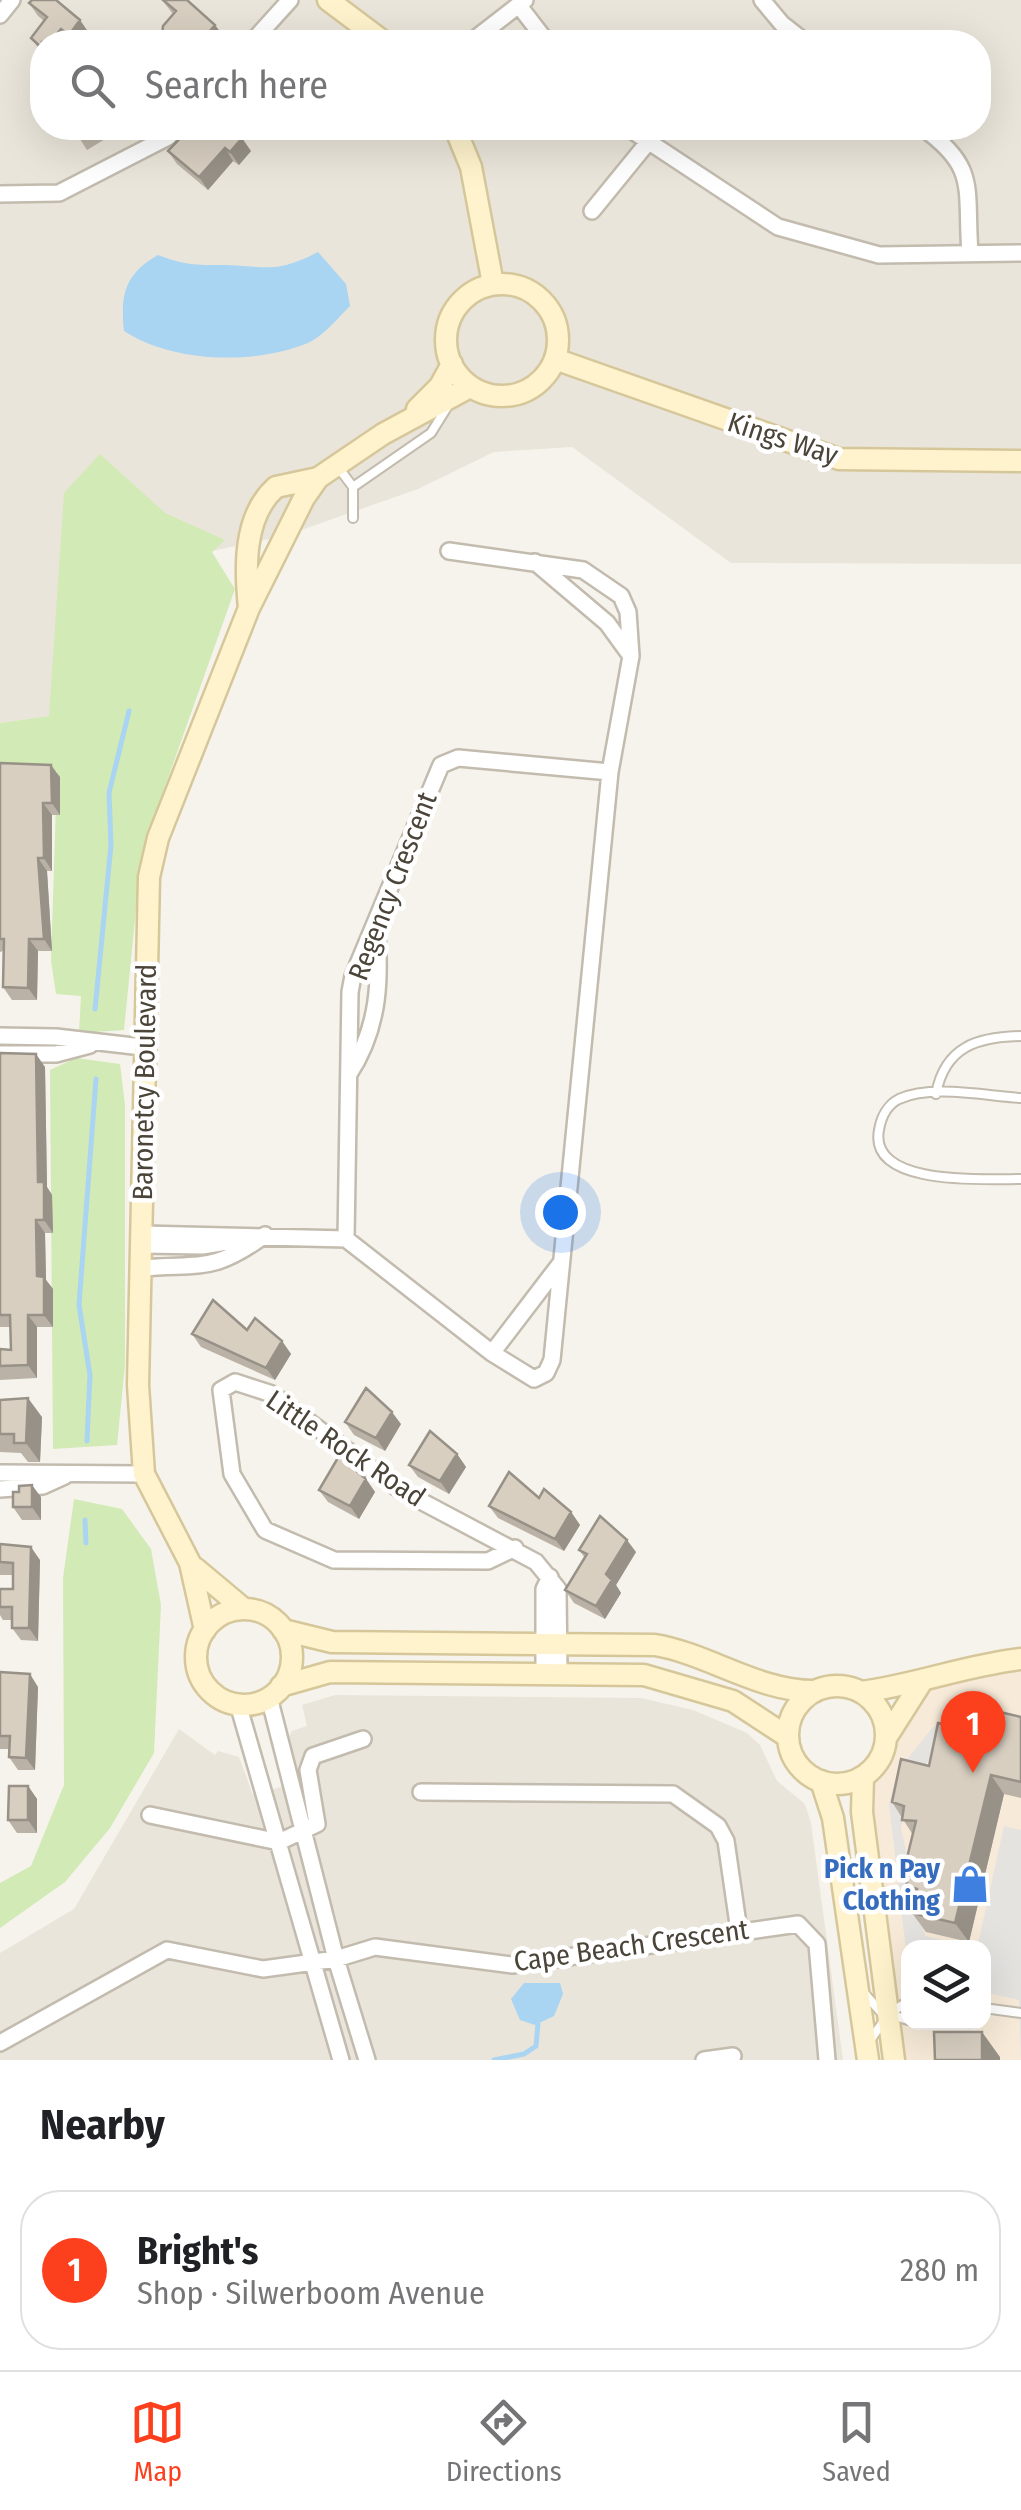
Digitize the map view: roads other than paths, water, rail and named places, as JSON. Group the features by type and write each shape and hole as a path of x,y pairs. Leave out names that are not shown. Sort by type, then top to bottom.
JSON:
{"street":[{"path":"0,14 12,0"},
{"path":"263,30 290,0"},
{"path":"328,0 368,30"},
{"path":"762,0 793,30"},
{"path":"487,30 522,3 539,30"},
{"path":"0,194 59,193 160,140"},
{"path":"459,140 476,187 493,284"},
{"path":"940,140 952,148 964,170 970,252"},
{"path":"592,211 649,141 778,227 879,255 1021,253"},
{"path":"493,284 512,284 546,304 556,320 559,340 555,359 535,386 519,394 486,394 470,386 452,364 446,338 449,319 459,302 493,284"},
{"name":"Kings Way","path":"555,359 840,459 1021,461"},
{"name":"Baronetcy Boulevard","path":"249,608 246,580 284,484 318,478 408,417 440,386 452,364"},
{"name":"Baronetcy Boulevard","path":"408,417 470,386"},
{"name":"Baronetcy Boulevard","path":"205,1630 190,1563 144,1474 138,1385 143,1268 142,1047 153,859 249,608 292,520 318,478"},
{"path":"143,1239 229,1244 246,1235 346,1239 492,1353 534,1379 546,1373 552,1360 610,772 631,656 628,612 621,596 584,570 449,551"},
{"path":"534,562 607,623 631,656"},
{"name":"Regency Crescent","path":"346,1239 346,1077 352,976 437,771 447,761 610,772"},
{"path":"346,1077 362,1054 378,1000 376,920"},
{"path":"0,1036 56,1037 142,1047"},
{"path":"0,1054 56,1054 94,1044"},
{"path":"143,1268 201,1268 225,1262 264,1235"},
{"path":"492,1353 562,1261"},
{"name":"Little Rock Road","path":"516,1548 488,1561 334,1560 265,1530 232,1474 221,1390 235,1382 272,1394 400,1490 516,1548 550,1577 544,1589 551,1673"},
{"path":"0,1473 35,1470 65,1476 144,1474"},
{"path":"0,1489 43,1486 65,1476"},
{"name":"Baronetcy Boulevard","path":"190,1563 244,1609"},
{"path":"341,2060 322,1959 305,1832 275,1692 292,1658 283,1630 266,1614 244,1609 220,1616 205,1630 196,1657 201,1676 216,1695 238,1704 275,1692 330,1672 551,1673 668,1679 748,1708 788,1736"},
{"path":"283,1630 332,1642 664,1646 782,1688 815,1691 838,1686 862,1692 921,1682 978,1664 1021,1660"},
{"path":"815,1691 795,1710 788,1736 796,1762 821,1781 842,1784 863,1776 878,1762 886,1738 921,1682"},
{"path":"862,1692 880,1711 886,1738"},
{"path":"238,1704 279,1842 322,1959 366,2060"},
{"path":"150,1815 279,1842 305,1832 319,1819 308,1770 310,1760 317,1753 363,1739"},
{"path":"863,1776 862,1812 884,1977 901,2019 893,2053"},
{"path":"821,1781 834,1818 868,2057"},
{"path":"421,1792 673,1794 718,1826 726,1840 739,1930"},
{"name":"Cape Beach Crescent","path":"0,2043 166,1950 263,1969 375,1946 528,1964 798,1924 817,1944 827,2060"},
{"path":"704,2060 733,2056"}],"lane":[{"path":"353,488 431,433 444,418 451,398"},
{"path":"338,466 353,488 353,518"},
{"path":"936,1094 940,1074 962,1046 989,1037 1021,1036"},
{"path":"1021,1098 936,1094 902,1098 887,1108 878,1136 883,1155 914,1173 1021,1179"},
{"path":"884,1977 894,1995 901,1997"},
{"path":"857,1980 870,2002 901,2019"},
{"path":"991,2009 1021,2013"},
{"path":"868,2057 877,2028 901,2019"}],"water":[{"path":"318,252 346,284 350,306 308,343 263,355 214,357 166,349 124,331 127,286 138,270 158,255 192,264 263,267 282,266"},
{"path":"524,1983 560,1983 563,1994 554,2016 535,2025 520,2020 511,1999"}],"waterway":[{"path":"95,1009 111,845 109,793 129,711"},
{"path":"87,1441 90,1375 79,1305 96,1079"},
{"path":"85,1520 86,1543"},
{"path":"494,2060 524,2054 536,2046 538,2023"}],"place":[{"name":"Bright's","path":"973,1773"},
{"name":"Pick n Pay Clothing","path":"970,1884"}]}
